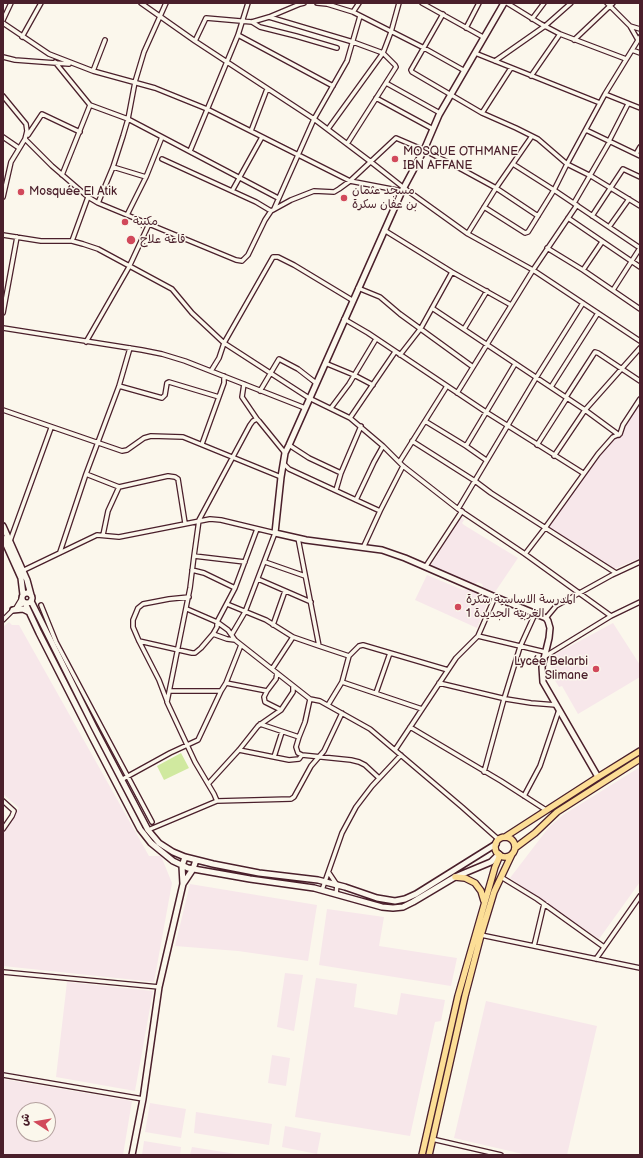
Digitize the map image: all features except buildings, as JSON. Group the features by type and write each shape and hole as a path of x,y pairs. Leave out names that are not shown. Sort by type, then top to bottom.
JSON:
{"main road":[{"path":"640,751 497,841 496,850 500,855 506,856 535,833 557,812 640,759"},
{"path":"429,1155 464,996 492,898 513,851 512,840 505,837"},
{"path":"422,1155 458,996 494,867 500,855"},
{"path":"455,877 466,878 475,883 481,891 484,901"}],"street":[{"path":"3,20 12,3"},
{"path":"22,37 41,3"},
{"path":"141,3 267,89 314,119 371,162 403,190 468,233 533,270 640,341"},
{"path":"98,203 113,167 128,119 135,82 144,52 166,3"},
{"path":"190,151 238,35 248,3"},
{"path":"195,40 204,19 252,22 304,3"},
{"path":"317,3 327,4 353,12 424,48 465,71"},
{"path":"353,12 359,3"},
{"path":"328,129 383,53 391,32 399,3"},
{"path":"422,3 483,37"},
{"path":"466,28 479,3"},
{"path":"232,634 245,612 275,533 285,453 352,300 403,190 424,150 440,113 451,96 483,37 505,3 560,34 626,59"},
{"path":"532,19 544,3"},
{"path":"495,61 546,26 571,3"},
{"path":"484,207 525,233 528,232 554,190 605,94 639,38 610,4 574,40"},
{"path":"443,14 411,72 482,113 538,139 567,164 640,206"},
{"path":"26,138 52,166 88,197 98,203 236,260 242,261 248,255 266,220 273,210 314,119 334,86 346,62 360,16"},
{"path":"269,17 353,42 383,53 396,66 347,144"},
{"path":"252,22 260,27 337,48"},
{"path":"3,23 49,54 93,71 155,88 207,109 350,182 403,190"},
{"path":"630,26 640,29"},
{"path":"531,76 560,34"},
{"path":"238,35 334,86"},
{"path":"93,71 105,40"},
{"path":"632,50 640,53"},
{"path":"475,53 600,103"},
{"path":"3,57 15,60 74,64"},
{"path":"55,62 90,105 128,119 278,198"},
{"path":"482,113 511,68"},
{"path":"386,83 440,113"},
{"path":"251,131 267,89"},
{"path":"605,94 640,108"},
{"path":"3,96 26,124 26,138"},
{"path":"376,98 433,129"},
{"path":"458,393 533,270 568,218 610,141 628,104"},
{"path":"62,175 90,105"},
{"path":"3,197 4,184 11,162 42,114 80,132"},
{"path":"586,130 638,155 640,147"},
{"path":"468,233 496,188 532,136"},
{"path":"3,137 19,148"},
{"path":"127,215 146,177 162,137"},
{"path":"232,192 262,137"},
{"path":"273,210 291,200 314,191 334,192 350,182 395,138 399,138 446,160 496,188 538,216"},
{"path":"162,159 273,210"},
{"path":"513,164 640,248 613,290"},
{"path":"113,167 146,177"},
{"path":"592,216 623,169 640,177"},
{"path":"72,241 88,197"},
{"path":"609,227 629,199"},
{"path":"568,218 640,267"},
{"path":"86,342 129,267 149,224"},
{"path":"384,230 452,272 511,305"},
{"path":"3,235 41,241 72,241 98,249 172,289 192,313 224,343 309,398 350,418 384,446 400,461 403,466 460,510 525,554 611,616"},
{"path":"3,313 17,237"},
{"path":"584,270 602,242"},
{"path":"547,248 584,270 640,309"},
{"path":"211,371 219,358 224,343 273,257 278,257 294,265 352,300"},
{"path":"400,355 421,328 452,272"},
{"path":"358,288 380,297 400,314 473,367"},
{"path":"464,329 487,291"},
{"path":"426,566 460,510 486,460 583,303"},
{"path":"432,308 585,410 619,435"},
{"path":"550,387 598,313"},
{"path":"344,319 583,474"},
{"path":"3,328 162,354 211,371 305,408"},
{"path":"331,408 349,384 376,339"},
{"path":"60,552 86,474 119,386 130,348"},
{"path":"554,456 585,410 640,348"},
{"path":"350,418 395,352"},
{"path":"538,445 595,352 640,381"},
{"path":"260,390 279,359 298,369 316,383"},
{"path":"325,363 373,385"},
{"path":"466,446 515,364"},
{"path":"202,444 224,382 224,376"},
{"path":"119,386 162,398 165,395 167,383 169,382 219,397"},
{"path":"244,384 242,397 257,419 285,453"},
{"path":"400,461 447,386"},
{"path":"525,554 546,528 600,450 613,437 619,435 623,425 640,399"},
{"path":"3,410 97,444 122,451 134,446 144,438 155,435 183,437 281,477"},
{"path":"167,702 187,609 200,520 250,425 257,419"},
{"path":"425,421 486,460"},
{"path":"336,490 341,473 361,426"},
{"path":"10,542 51,428"},
{"path":"412,441 616,573"},
{"path":"289,445 309,458 341,473"},
{"path":"356,500 374,462 384,446"},
{"path":"283,462 289,469 380,511"},
{"path":"363,548 403,466"},
{"path":"86,474 118,486 168,476 176,477 178,479 185,523"},
{"path":"103,535 108,511 118,486"},
{"path":"21,572 90,538 103,535 119,537 200,520 221,520 298,538 382,550 405,558 546,618 550,628 541,674 543,682 598,777"},
{"path":"3,526 21,572 24,599 29,612 98,749 140,829 151,843 174,861 182,866 193,869 322,890 382,907 398,908 413,902 455,877 488,864 500,855"},
{"path":"139,641 195,653 201,648 213,634 217,627 217,622 236,588 257,529"},
{"path":"3,538 30,586 31,601 90,713"},
{"path":"298,538 319,646"},
{"path":"194,556 245,562"},
{"path":"265,562 305,576"},
{"path":"546,618 556,606 616,573 640,562"},
{"path":"192,570 204,573 236,588"},
{"path":"258,579 311,602"},
{"path":"272,624 285,591"},
{"path":"3,620 24,599 26,593 31,595"},
{"path":"189,597 143,604 138,608 133,624 139,641 159,680 167,702 187,745 217,801"},
{"path":"395,750 456,658 478,636 495,597"},
{"path":"24,599 28,603 31,601"},
{"path":"544,655 611,616 640,602"},
{"path":"227,604 266,620 293,637 349,656"},
{"path":"41,606 56,653 107,744 128,777 152,822"},
{"path":"15,609 23,609 29,612"},
{"path":"107,744 121,780 148,830 159,843 173,852 196,860 259,873 324,882 388,901 395,901 405,899 438,880 497,841 462,807 370,729 320,701 310,699 235,640 228,630 217,622 187,609"},
{"path":"484,772 520,646 534,614"},
{"path":"213,634 235,640"},
{"path":"478,636 520,646 544,655"},
{"path":"272,669 293,637"},
{"path":"121,780 199,738 226,683 241,645"},
{"path":"328,706 342,682 349,656 359,646 363,645 448,670"},
{"path":"51,656 56,653"},
{"path":"376,693 390,653"},
{"path":"277,673 276,679 264,697 265,702 281,710"},
{"path":"342,682 422,709"},
{"path":"226,683 267,691"},
{"path":"439,683 504,699 531,703 556,704"},
{"path":"208,784 260,724 281,710 293,692 293,686"},
{"path":"170,691 221,691"},
{"path":"310,699 305,722 296,747 298,753 319,758 360,762 379,778"},
{"path":"524,796 540,766 559,710"},
{"path":"82,717 90,713"},
{"path":"148,830 217,801 291,799 294,797 311,766 319,758 330,740 342,713"},
{"path":"260,724 299,738"},
{"path":"410,728 546,810"},
{"path":"274,758 282,732"},
{"path":"98,749 107,744"},
{"path":"239,750 274,758 294,760 299,759 302,755"},
{"path":"322,890 342,833 356,807 379,778 401,755"},
{"path":"3,801 14,811 3,829"},
{"path":"132,1155 143,1099 159,987 170,933 183,884 182,866 185,857"},
{"path":"183,884 193,869 196,860"},
{"path":"329,873 337,885 336,894"},
{"path":"501,877 544,904 604,947"},
{"path":"596,959 640,896"},
{"path":"534,946 544,904"},
{"path":"481,935 640,968"},
{"path":"3,972 159,987"},
{"path":"3,1075 143,1099"},
{"path":"432,1139 501,1155"}],"shaded area":[{"path":"640,399 640,558 612,570 547,527 583,475 615,436 618,437 621,433 620,430"},
{"path":"460,518 464,520 462,523 464,525 518,558 495,592 483,587 482,584 478,582 475,584 431,565"},
{"name":"المدرسة الاساسية سكرة الغربية الجديدة 1","path":"427,575 463,590 467,589 489,599 477,628 415,600"},
{"path":"9,622 12,625 19,625 149,856 161,856 172,883 154,982 3,966 3,832 19,808 3,794 3,627"},
{"name":"Lycée Belarbi Slimane","path":"613,623 640,665 640,677 578,714 562,686 559,687 551,674 554,672 550,666 552,664 551,661 554,659 552,656"},
{"path":"640,767 640,882 599,939 510,878 549,827 563,815"},
{"path":"190,884 317,905 308,961 238,951 175,946"},
{"path":"327,909 384,917 379,946 457,958 451,986 319,965"},
{"path":"285,973 303,975 294,1031 277,1027"},
{"path":"316,978 357,984 354,1007 397,1015 401,993 445,1000 441,1021 435,1022 410,1136 295,1117"},
{"path":"67,982 153,991 135,1091 56,1077"},
{"path":"486,1001 597,1026 567,1155 527,1155 454,1138"},
{"path":"272,1055 290,1058 286,1086 268,1083"},
{"path":"3,1079 132,1101 123,1155 3,1155"},
{"path":"150,1103 186,1109 181,1138 145,1132"},
{"path":"196,1112 272,1124 269,1145 194,1133"},
{"path":"285,1126 321,1133 317,1154 282,1147"},
{"path":"144,1141 181,1147 180,1155 142,1155"},
{"path":"192,1147 242,1155 190,1155"}],"green space":[{"path":"181,753 189,768 164,780 157,766"}],"place":[{"name":"MOSQUE OTHMANE IBN AFFANE","path":"395,159"},
{"name":"Mosquée El Atik","path":"21,192"},
{"name":"مسجد عثمان بن عفان سكرة","path":"344,198"},
{"name":"مكتبة","path":"125,222"},
{"name":"قاعة علاج","path":"131,240"},
{"name":"المدرسة الاساسية سكرة الغربية الجديدة 1","path":"458,607"},
{"name":"Lycée Belarbi Slimane","path":"596,669"}]}
